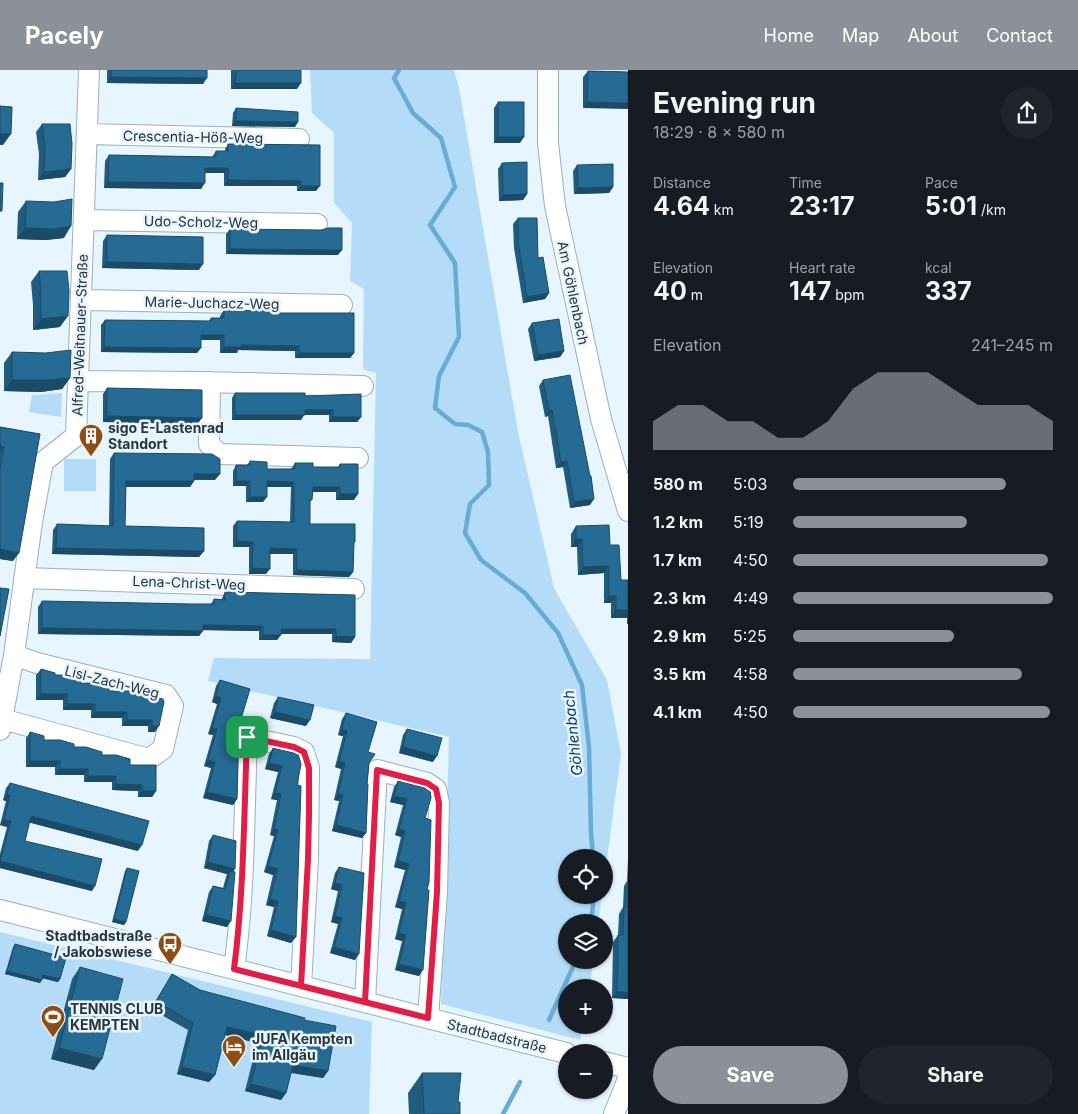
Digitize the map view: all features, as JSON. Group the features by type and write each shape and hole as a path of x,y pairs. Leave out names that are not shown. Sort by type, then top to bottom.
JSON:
{"street":[{"name":"Alfred-Weitnauer-Straße","path":"1,725 14,655 42,462 76,436 89,70"},
{"name":"Am Göhlenbach","path":"548,70 548,143 555,206 601,419 628,511"},
{"name":"Crescentia-Höß-Weg","path":"87,134 299,139"},
{"name":"Udo-Scholz-Weg","path":"84,220 317,224"},
{"name":"Marie-Juchacz-Weg","path":"82,300 342,305"},
{"path":"78,381 363,386"},
{"path":"210,382 209,444 219,454 358,458"},
{"name":"Lena-Christ-Weg","path":"24,578 354,589"},
{"name":"Lisl-Zach-Weg","path":"1,725 149,759 163,749 174,706 166,696 37,663 14,655"},
{"path":"234,969 243,853 247,737 294,747 304,752 309,768 308,859 301,986"},
{"name":"Stadtbadstraße","path":"365,1002 377,770 427,783 436,789 438,796 437,892 428,1018"},
{"name":"Stadtbadstraße","path":"0,910 558,1051"},
{"path":"613,1064 628,1068"},
{"path":"614,1114 628,1079"}],"shaded area":[{"path":"310,70 454,70 459,88 518,432 554,588 607,680 621,754 608,849 558,849 558,904 601,904 599,914 558,914 558,969 592,969 591,979 558,979 558,1034 581,1034 580,1040 441,1004 449,737 208,681 214,658 370,659 376,373 363,369 364,289 350,281 352,223 334,203 334,133 312,113"},
{"path":"62,393 61,417 29,412 32,395"},
{"path":"64,459 96,459 96,491 64,491"},
{"name":"JUFA Kempten im Allgäu","path":"0,932 372,1022 369,1114 0,1114"}],"building":[{"path":"111,70 207,70 207,78 111,77"},
{"path":"236,70 301,70 301,83 235,83"},
{"path":"588,71 628,72 628,103 587,102"},
{"path":"498,102 524,102 524,137 498,137"},
{"path":"0,106 12,107 11,134 0,134"},
{"path":"236,108 298,112 298,122 236,121"},
{"path":"42,124 70,124 72,144 71,169 44,172 45,146"},
{"path":"228,144 320,145 320,186 301,186 301,181 228,180 228,168 205,168 205,183 108,182 109,155 216,157 216,151 228,151"},
{"path":"527,162 527,194 503,195 502,163"},
{"path":"613,164 613,187 578,188 577,165"},
{"path":"0,183 3,183 2,211 0,211"},
{"path":"72,199 71,226 54,229 25,228 26,201 54,202"},
{"path":"518,218 537,218 538,258 543,257 549,293 527,297 518,242"},
{"path":"342,228 342,250 230,249 230,229 321,230"},
{"path":"107,235 203,237 203,264 107,262"},
{"path":"39,271 67,271 69,291 68,316 41,319"},
{"path":"224,310 278,311 278,313 354,313 354,353 299,353 299,346 241,345 241,347 224,347 224,335 201,335 201,348 104,347 105,320 211,321 211,318 224,318"},
{"path":"559,319 564,351 538,355 532,323"},
{"path":"71,350 70,378 12,380 12,352 46,353"},
{"path":"570,375 594,499 574,502 567,461 561,462 552,410 549,411 543,380"},
{"path":"107,388 202,390 202,418 107,416"},
{"path":"235,393 305,393 305,396 361,394 361,417 333,417 333,410 305,410 305,415 235,415"},
{"path":"0,427 40,434 19,553 0,549 0,469 4,447 0,446"},
{"path":"114,453 212,454 220,459 220,474 194,474 194,481 126,481 125,526 204,528 204,551 56,548 57,524 113,526"},
{"path":"250,461 267,462 267,469 295,469 295,463 313,463 313,467 340,467 340,464 358,464 358,494 340,494 340,487 313,487 312,500 310,500 310,524 355,524 353,572 297,570 297,549 270,548 270,569 252,568 253,542 237,541 237,521 294,522 294,482 267,481 267,497 250,497 250,481 236,481 236,465 250,465"},
{"path":"609,525 610,545 619,545 621,580 628,580 628,610 616,610 616,596 609,596 609,566 583,567 582,539 576,540 576,526"},
{"path":"0,588 9,589 0,636"},
{"path":"225,592 355,595 355,637 336,636 336,629 281,629 281,635 263,635 263,626 203,625 203,631 42,628 42,601 214,604 214,599 225,600"},
{"path":"41,669 55,673 55,675 81,679 81,683 109,686 109,691 128,691 141,694 141,697 163,699 159,726 152,726 152,720 127,720 127,712 95,712 95,704 67,704 67,694 41,694"},
{"path":"220,680 250,689 241,719 246,721 241,725 239,731 237,799 207,792 215,762 208,760 217,729 212,728 221,698 216,696"},
{"path":"278,697 314,705 310,720 275,712"},
{"path":"346,713 377,722 368,752 375,754 369,763 366,833 336,825 343,795 338,794 345,763 339,761 347,731 342,729"},
{"path":"407,729 442,738 437,756 403,747"},
{"path":"30,732 44,736 44,740 60,740 74,744 74,747 86,747 102,752 102,755 116,755 130,759 130,765 156,765 156,791 142,791 142,785 116,784 116,776 88,776 88,769 60,769 60,761 30,761"},
{"path":"273,748 298,754 301,764 297,785 301,786 296,937 271,930 278,901 270,899 278,869 268,866 278,830 274,829 281,794 275,793 282,766 269,763"},
{"path":"398,781 430,790 431,798 425,818 431,820 429,882 427,890 429,890 423,970 399,964 406,935 399,933 406,903 399,901 409,864 398,861 405,831 399,829 407,799 394,796"},
{"path":"10,783 149,821 142,845 31,816 25,841 102,859 95,886 0,861 11,821 4,820 10,795 7,795"},
{"path":"213,835 236,841 235,869 208,862"},
{"path":"339,867 364,873 359,954 334,947 342,918 335,916 342,885 335,883"},
{"path":"127,868 139,871 126,922 114,919"},
{"path":"230,871 235,872 231,921 206,915 213,886 225,889"},
{"path":"624,907 628,907 628,992 617,992 618,935 623,935"},
{"path":"15,944 66,958 60,979 43,975 42,980 7,971"},
{"path":"80,967 123,979 102,1059 59,1048"},
{"path":"172,974 200,990 305,1018 304,1020 336,1026 328,1071 293,1065 286,1093 251,1084 263,1035 227,1027 215,1075 182,1067 193,1023 156,1001"},
{"path":"422,1073 461,1073 458,1102 460,1102 460,1114 424,1114"}],"waterway":[{"name":"Göhlenbach","path":"399,70 394,78 413,113 441,138 455,187 430,225 455,263 459,337 439,376 435,408 455,424 468,425 482,432 488,452 489,485 470,504 465,533 481,560 525,593 558,633 582,685 589,747 592,849"},
{"name":"Göhlenbach","path":"592,914 593,904"},
{"name":"Göhlenbach","path":"549,1020 572,969"},
{"name":"Göhlenbach","path":"503,1114 520,1082"}],"place":[{"name":"sigo E-Lastenrad Standort","path":"91,457"},
{"name":"Stadtbadstraße / Jakobswiese","path":"170,965"},
{"name":"TENNIS CLUB KEMPTEN","path":"53,1038"},
{"name":"JUFA Kempten im Allgäu","path":"234,1068"}],"route":[{"path":"247,737 243,844 234,969 259,975 301,986 365,1002 377,770 427,783 436,789 439,803 437,892 428,1018 301,986 308,859 309,768 304,752 294,747 247,737"}]}
